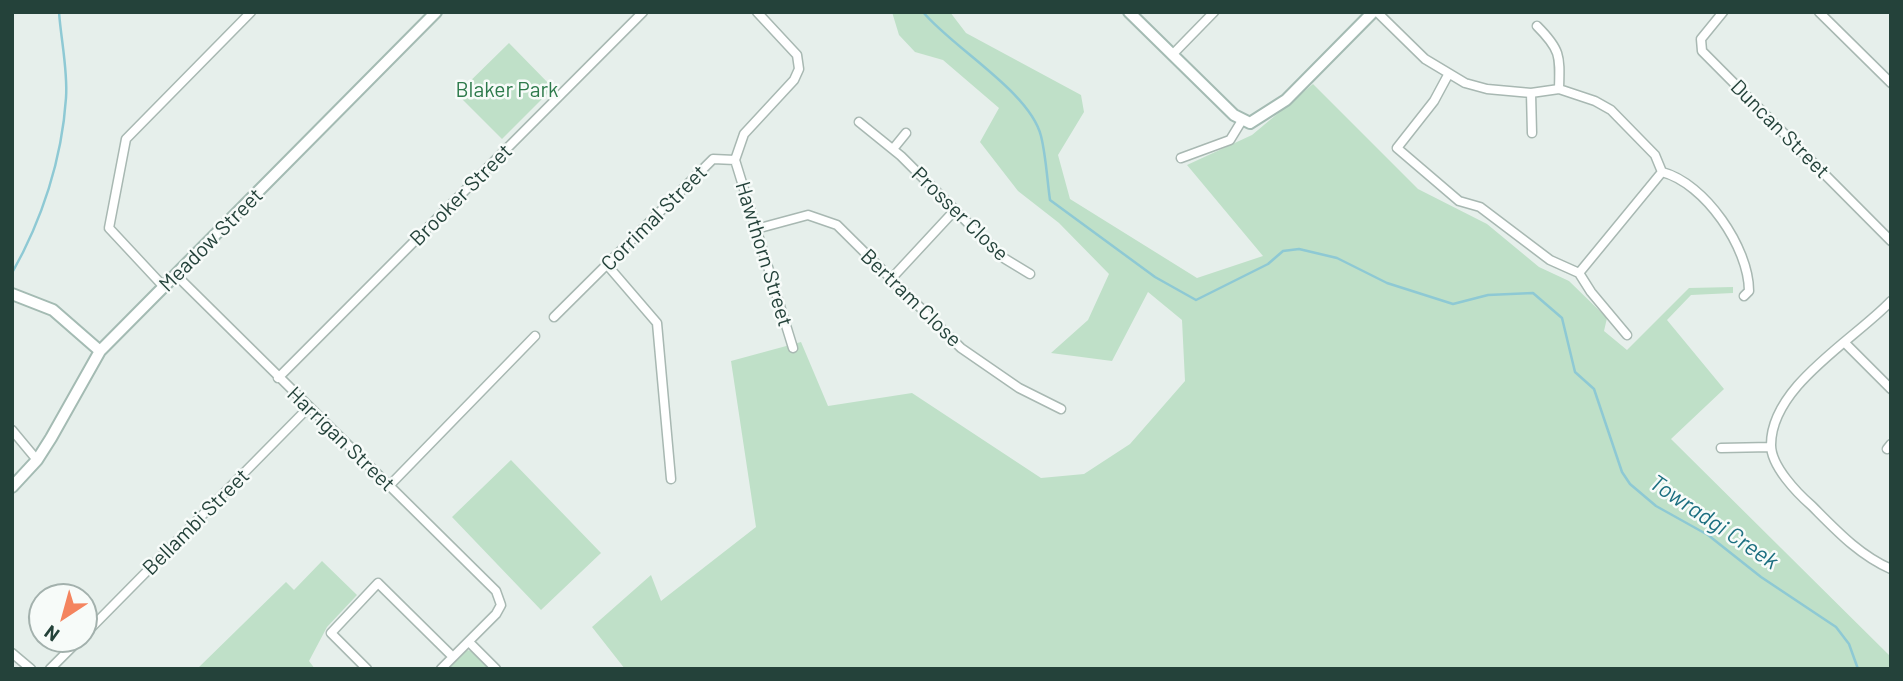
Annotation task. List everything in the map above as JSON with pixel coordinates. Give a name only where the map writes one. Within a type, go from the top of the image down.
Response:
[{"type":"main road","name":"Meadow Street","points":[[12,487],[37,460],[100,351],[436,12]]},
{"type":"main road","points":[[1129,12],[1241,122],[1255,122],[1286,100],[1375,12]]},
{"type":"main road","points":[[12,294],[52,310],[100,351]]},
{"type":"street","points":[[164,288],[109,228],[126,139],[251,12]]},
{"type":"street","name":"Brooker Street","points":[[278,378],[643,12]]},
{"type":"street","name":"Corrimal Street","points":[[554,317],[713,159],[735,160],[744,134],[794,80],[800,63],[789,46],[757,12]]},
{"type":"street","points":[[1172,55],[1214,12]]},
{"type":"street","points":[[1375,12],[1409,45],[1448,75],[1487,89],[1531,93],[1559,89],[1595,101],[1611,110],[1655,155],[1662,173]]},
{"type":"street","name":"Duncan Street","points":[[1723,12],[1701,38],[1702,51],[1891,241]]},
{"type":"street","points":[[1819,12],[1891,83]]},
{"type":"street","points":[[1537,26],[1556,45],[1560,58],[1559,89]]},
{"type":"street","points":[[1448,75],[1434,101],[1397,148],[1459,201],[1480,207],[1550,260],[1579,273],[1591,292],[1627,334]]},
{"type":"street","points":[[1531,93],[1532,132]]},
{"type":"street","name":"Prosser Close","points":[[859,122],[893,149],[1003,257],[1030,274]]},
{"type":"street","points":[[1181,158],[1230,140],[1241,122]]},
{"type":"street","name":"Prosser Close","points":[[893,149],[906,132]]},
{"type":"street","name":"Hawthorn Street","points":[[735,160],[793,348]]},
{"type":"street","points":[[1579,273],[1662,173]]},
{"type":"street","points":[[1662,173],[1676,176],[1726,225],[1742,250],[1749,276],[1749,291],[1744,296]]},
{"type":"street","points":[[891,279],[956,210]]},
{"type":"street","name":"Bertram Close","points":[[756,229],[808,215],[837,225],[961,348],[1019,388],[1061,410]]},
{"type":"street","points":[[608,266],[657,323],[671,479]]},
{"type":"street","name":"Harrigan Street","points":[[176,275],[496,591],[501,605],[496,614],[469,642]]},
{"type":"street","points":[[1891,301],[1791,395],[1779,411],[1771,447],[1780,468],[1800,495],[1854,547],[1891,569]]},
{"type":"street","points":[[389,486],[536,336]]},
{"type":"street","points":[[1845,343],[1891,389]]},
{"type":"street","name":"Bellambi Street","points":[[98,621],[308,408]]},
{"type":"street","points":[[12,430],[37,460]]},
{"type":"street","points":[[1721,448],[1771,447]]},
{"type":"street","points":[[367,669],[331,633],[378,583],[453,657]]},
{"type":"street","points":[[442,669],[469,642],[496,669]]},
{"type":"street","points":[[12,653],[31,669]]},
{"type":"street","points":[[50,669],[66,653]]},
{"type":"green space","points":[[892,12],[950,12],[966,33],[1081,95],[1084,112],[1058,155],[1070,199],[1197,278],[1263,256],[1187,165],[1252,135],[1313,84],[1418,189],[1487,224],[1539,267],[1569,281],[1607,318],[1604,331],[1627,350],[1689,288],[1733,287],[1733,293],[1691,295],[1667,320],[1724,389],[1671,439],[1891,657],[1891,669],[625,669],[592,627],[651,575],[661,601],[756,527],[731,361],[801,342],[828,406],[912,393],[1041,478],[1084,474],[1130,444],[1185,381],[1182,320],[1148,292],[1112,361],[1051,353],[1088,320],[1109,274],[1059,223],[1018,191],[980,142],[999,108],[943,60],[915,52],[899,35]]},
{"type":"green space","name":"Blaker Park","points":[[509,43],[553,88],[502,139],[457,94]]},
{"type":"green space","points":[[511,460],[601,553],[541,610],[452,517]]},
{"type":"green space","points":[[322,561],[357,595],[327,627],[309,661],[315,669],[197,669],[286,582],[294,590]]},
{"type":"green space","points":[[466,650],[473,651],[491,669],[446,669]]},
{"type":"waterway","points":[[12,273],[33,232],[49,188],[60,144],[66,88],[59,12]]},
{"type":"waterway","name":"Towradgi Creek","points":[[923,12],[1007,87],[1034,120],[1043,144],[1050,200],[1155,277],[1196,300],[1268,264],[1283,251],[1299,249],[1337,258],[1387,283],[1453,304],[1488,295],[1533,293],[1562,318],[1575,372],[1594,389],[1622,472],[1630,484],[1656,506],[1708,535],[1761,577],[1836,627],[1849,644],[1858,669]]}]
